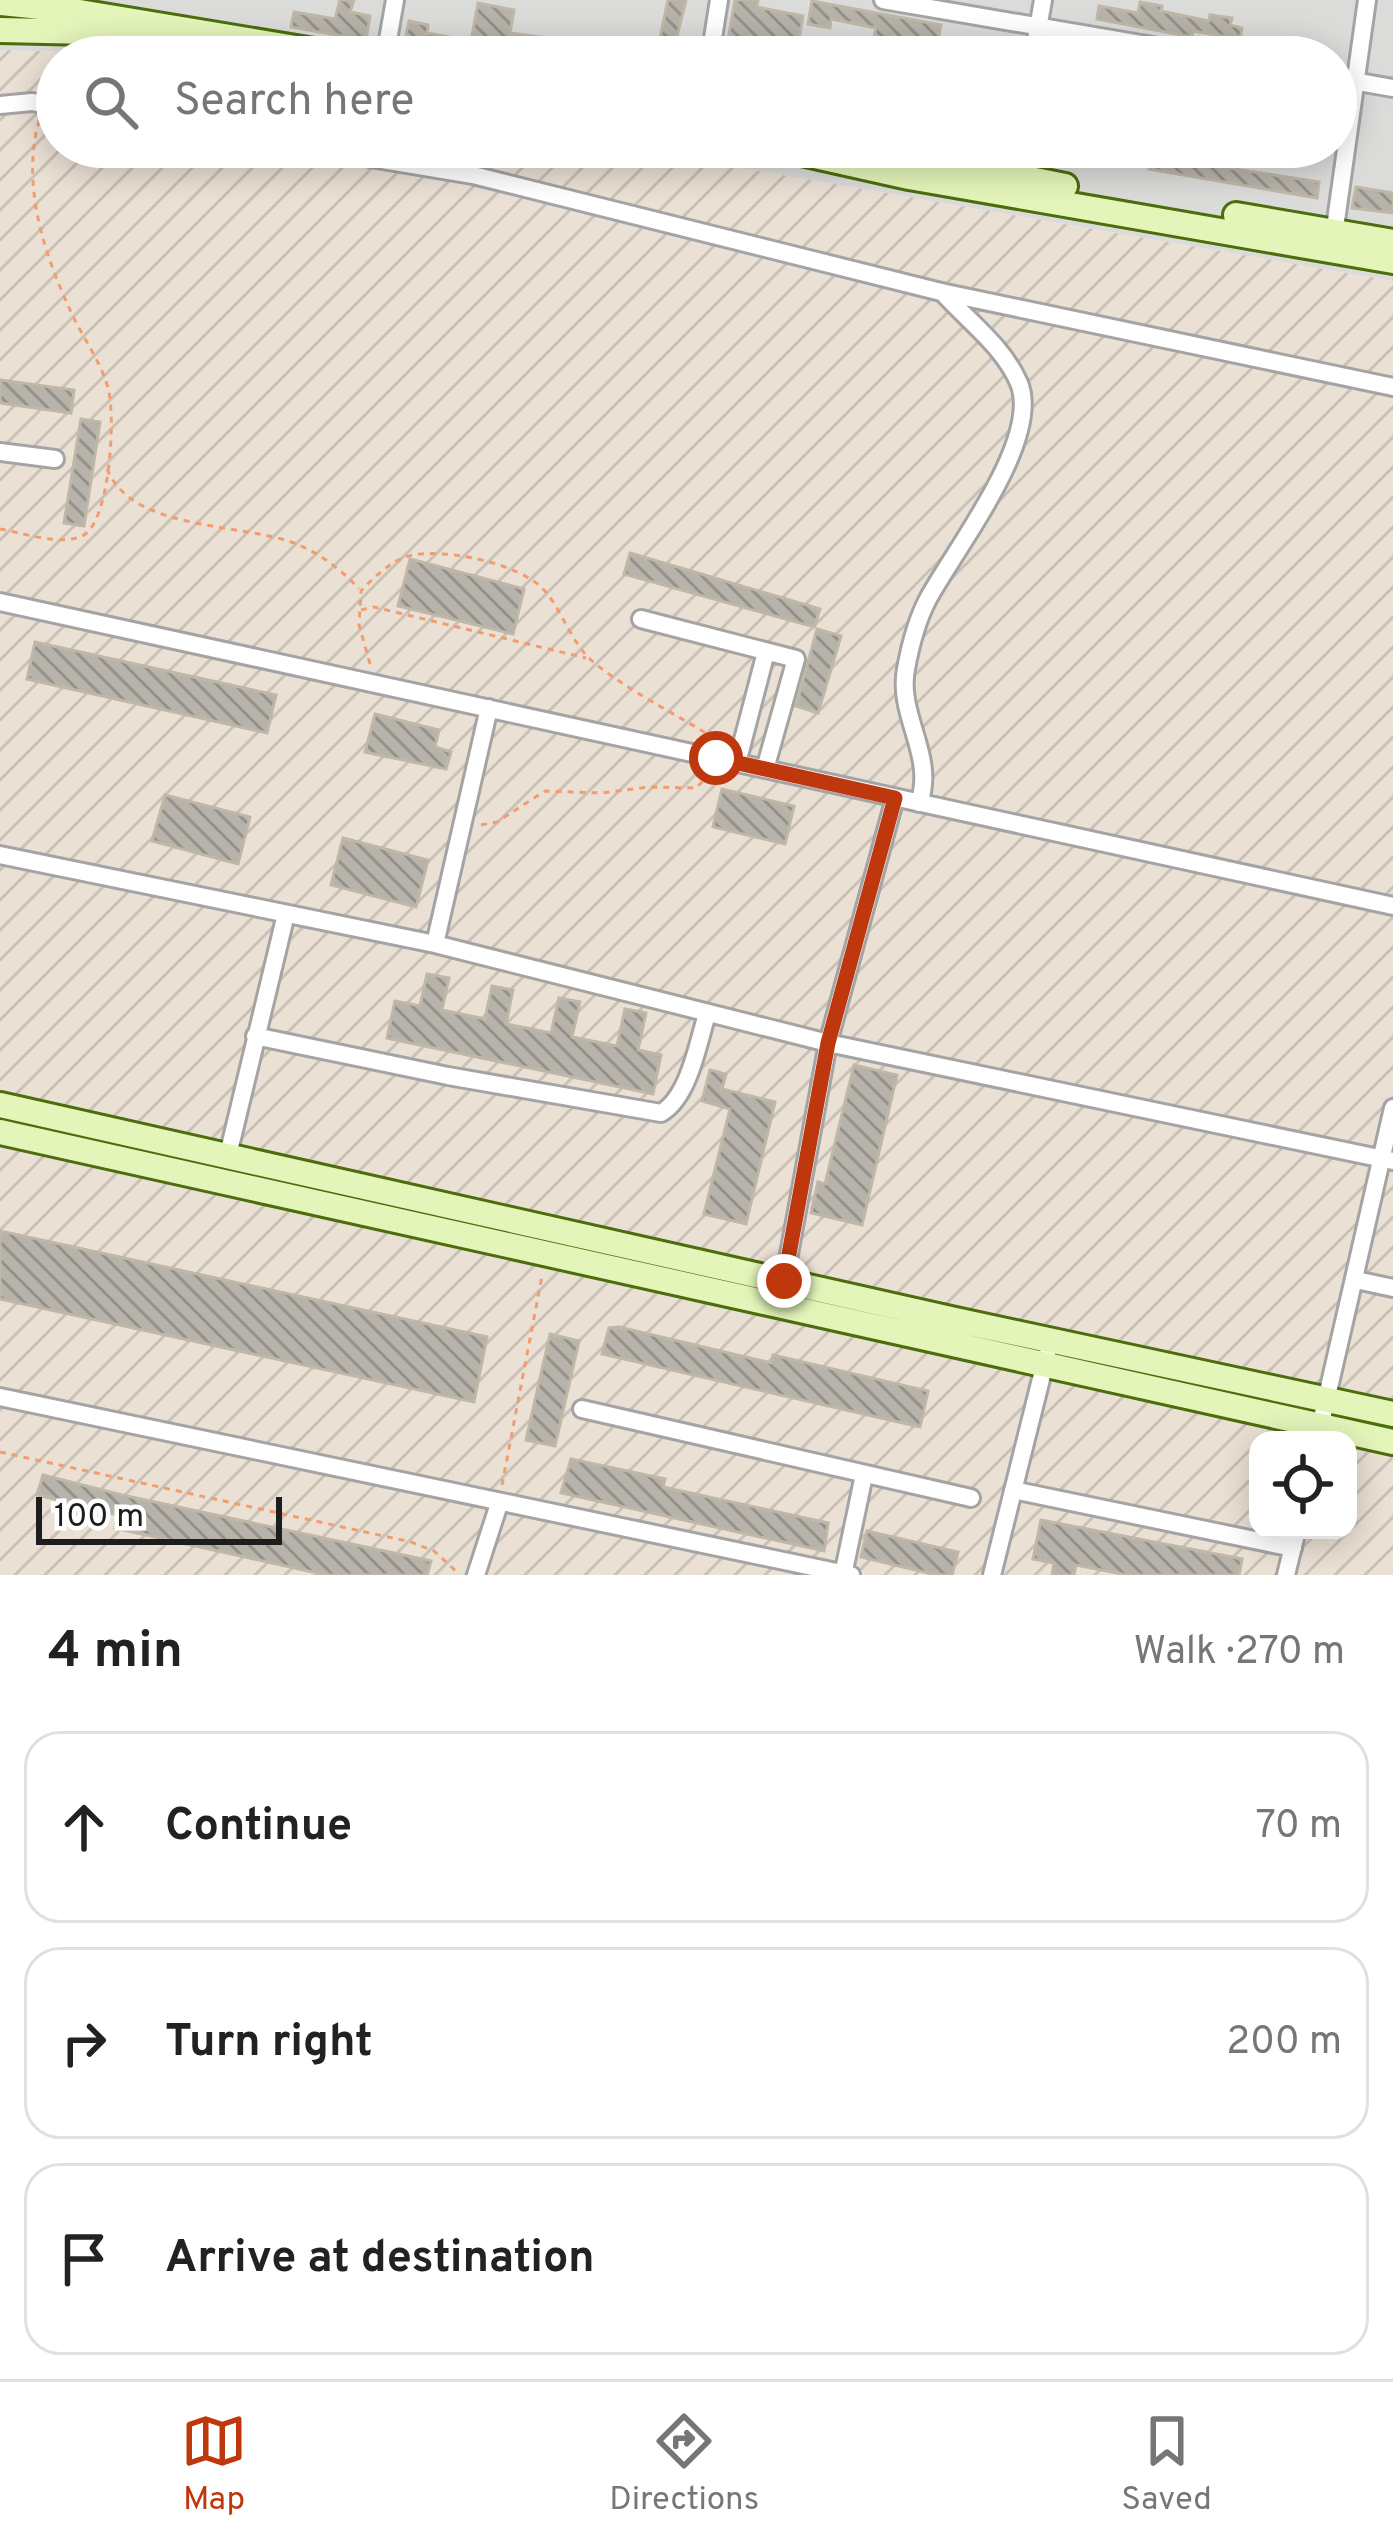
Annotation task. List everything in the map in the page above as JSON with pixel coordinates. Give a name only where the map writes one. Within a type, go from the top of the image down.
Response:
[{"type":"street","points":[[389,36],[394,0]]},
{"type":"street","points":[[713,36],[719,0]]},
{"type":"street","points":[[883,0],[1100,36]]},
{"type":"street","points":[[1037,36],[1043,0]]},
{"type":"street","points":[[1356,36],[1366,0]]},
{"type":"street","points":[[0,3],[62,4],[236,36]]},
{"type":"street","points":[[0,30],[112,36]]},
{"type":"street","points":[[1357,82],[1393,88]]},
{"type":"street","points":[[0,106],[36,105]]},
{"type":"street","points":[[431,168],[941,292],[1393,387]]},
{"type":"street","points":[[869,168],[909,177],[1012,185]]},
{"type":"street","points":[[949,168],[1012,185],[1332,241],[1393,261]]},
{"type":"street","points":[[1012,185],[1015,168]]},
{"type":"street","points":[[1332,241],[1337,168]]},
{"type":"street","points":[[1332,241],[1393,242]]},
{"type":"street","points":[[920,803],[926,784],[920,747],[904,701],[905,671],[925,604],[1005,467],[1018,434],[1023,399],[1018,380],[998,351],[941,292]]},
{"type":"street","points":[[0,452],[55,460]]},
{"type":"street","points":[[0,602],[738,759],[765,769],[1393,906]]},
{"type":"street","points":[[641,620],[796,659],[765,769]]},
{"type":"street","points":[[738,759],[766,652]]},
{"type":"street","points":[[435,944],[488,708]]},
{"type":"street","points":[[784,1281],[828,1043],[895,798]]},
{"type":"street","points":[[0,855],[435,944],[828,1043],[1388,1161]]},
{"type":"street","points":[[228,1155],[286,914]]},
{"type":"street","points":[[255,1036],[661,1113],[669,1109],[694,1059],[706,1014]]},
{"type":"street","points":[[0,1105],[784,1281],[1312,1431]]},
{"type":"street","points":[[1319,1431],[1388,1161],[1393,1108]]},
{"type":"street","points":[[0,1132],[546,1254],[1393,1414]]},
{"type":"street","points":[[1356,1280],[1393,1288]]},
{"type":"street","points":[[992,1575],[1047,1352]]},
{"type":"street","points":[[0,1397],[846,1574],[864,1475]]},
{"type":"street","points":[[582,1408],[971,1498]]},
{"type":"street","points":[[1357,1438],[1393,1442]]},
{"type":"street","points":[[1013,1490],[1249,1531]]},
{"type":"street","points":[[476,1575],[499,1504]]},
{"type":"street","points":[[1286,1575],[1295,1539]]},
{"type":"path","points":[[0,529],[68,540],[81,537],[100,516],[113,417],[109,391],[69,309],[42,233],[30,161],[36,145]]},
{"type":"path","points":[[107,467],[114,484],[130,498],[200,527],[275,537],[335,566],[361,591],[360,635],[376,683]]},
{"type":"path","points":[[361,591],[405,557],[482,559],[511,566],[543,588],[589,658]]},
{"type":"path","points":[[360,610],[374,608],[589,658],[738,759]]},
{"type":"path","points":[[462,825],[497,822],[545,791],[696,788],[707,780],[716,758]]},
{"type":"path","points":[[499,1504],[546,1254]]},
{"type":"path","points":[[0,1452],[411,1542],[434,1552],[459,1575]]},
{"type":"shaded area","points":[[0,0],[1393,0],[1393,281],[741,168],[1357,168],[1357,36],[36,36],[36,51],[0,50]]},
{"type":"shaded area","points":[[0,50],[36,51],[36,168],[741,168],[1393,281],[1393,1575],[0,1575]]},
{"type":"building","points":[[340,0],[354,0],[350,12],[370,16],[367,36],[291,27],[294,12],[335,19]]},
{"type":"building","points":[[668,0],[686,0],[677,36],[660,36]]},
{"type":"building","points":[[735,0],[758,0],[757,7],[803,16],[799,36],[729,36]]},
{"type":"building","points":[[812,1],[941,25],[939,36],[874,36],[876,28],[831,19],[830,28],[808,24]]},
{"type":"building","points":[[1140,2],[1209,21],[1210,15],[1232,18],[1230,25],[1242,28],[1241,36],[1193,31],[1187,36],[1097,19],[1099,6],[1138,13]]},
{"type":"building","points":[[478,3],[514,10],[510,33],[533,36],[472,36]]},
{"type":"building","points":[[409,21],[428,25],[427,33],[444,36],[406,36]]},
{"type":"building","points":[[1229,168],[1319,182],[1317,198],[1149,169]]},
{"type":"building","points":[[1356,187],[1393,193],[1393,213],[1352,208]]},
{"type":"building","points":[[0,380],[74,390],[71,413],[0,403]]},
{"type":"building","points":[[81,419],[100,422],[84,526],[64,523]]},
{"type":"building","points":[[630,553],[820,609],[814,627],[624,574]]},
{"type":"building","points":[[410,559],[524,589],[513,634],[398,606]]},
{"type":"building","points":[[817,629],[841,636],[818,713],[796,706]]},
{"type":"building","points":[[35,642],[276,695],[267,733],[27,679]]},
{"type":"building","points":[[375,714],[439,730],[435,747],[451,752],[446,769],[365,752]]},
{"type":"building","points":[[722,789],[794,806],[785,844],[713,827]]},
{"type":"building","points":[[165,795],[250,817],[238,864],[152,841]]},
{"type":"building","points":[[343,838],[428,860],[416,907],[331,885]]},
{"type":"building","points":[[427,974],[449,978],[442,1010],[485,1019],[492,986],[513,990],[506,1024],[551,1033],[559,998],[580,1002],[572,1037],[617,1046],[625,1009],[646,1013],[638,1050],[661,1055],[653,1094],[387,1038],[395,1001],[420,1006]]},
{"type":"building","points":[[854,1065],[897,1075],[862,1225],[811,1213],[818,1182],[825,1184]]},
{"type":"building","points":[[710,1070],[726,1074],[722,1089],[775,1102],[746,1224],[704,1214],[730,1109],[702,1101]]},
{"type":"building","points":[[0,1231],[487,1337],[474,1402],[0,1299]]},
{"type":"building","points":[[609,1328],[771,1363],[773,1355],[928,1391],[920,1427],[602,1354]]},
{"type":"building","points":[[550,1334],[579,1341],[555,1446],[526,1440]]},
{"type":"building","points":[[571,1459],[665,1479],[663,1487],[828,1523],[824,1551],[561,1493]]},
{"type":"building","points":[[43,1475],[431,1561],[427,1575],[326,1575],[115,1528],[118,1515],[37,1495]]},
{"type":"building","points":[[1041,1520],[1242,1559],[1239,1575],[1127,1575],[1076,1565],[1074,1575],[1052,1575],[1054,1563],[1033,1559]]},
{"type":"building","points":[[867,1531],[958,1552],[952,1575],[861,1557]]},
{"type":"route","points":[[716,758],[895,798],[828,1043],[784,1281]]}]
